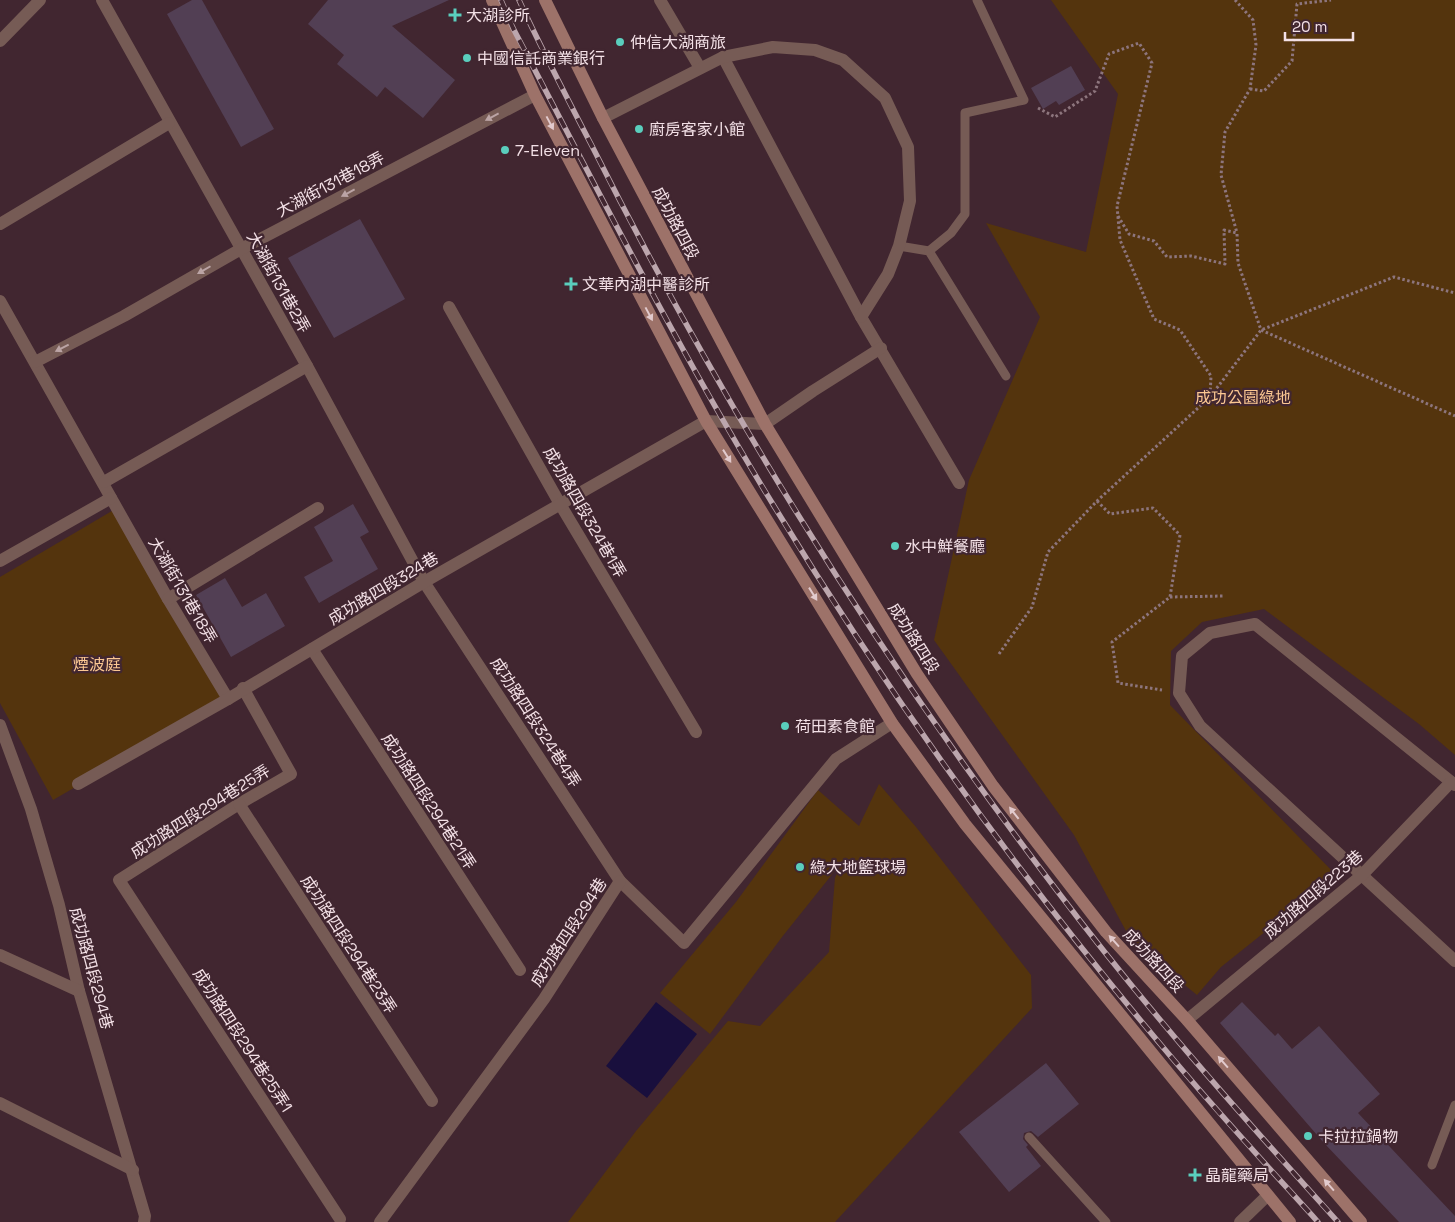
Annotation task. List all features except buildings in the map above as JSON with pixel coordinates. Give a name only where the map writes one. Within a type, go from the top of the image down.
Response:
[{"type":"main road","points":[[492,0],[535,95],[706,421],[892,723],[965,824],[1290,1222]]},
{"type":"main road","name":"成功路四段","points":[[545,0],[603,118],[765,424],[917,674],[993,786],[1106,932],[1187,1020],[1361,1222]]},
{"type":"street","points":[[0,41],[40,0]]},
{"type":"street","name":"大湖街131巷2弄","points":[[102,0],[169,123],[307,366],[424,582]]},
{"type":"street","points":[[660,0],[700,68]]},
{"type":"street","points":[[603,118],[723,58],[773,47],[815,50],[843,60],[885,98],[908,147],[910,201],[899,246],[888,274],[861,317]]},
{"type":"street","points":[[723,58],[861,317],[959,483]]},
{"type":"street","name":"大湖街131巷18弄","points":[[35,362],[124,316],[241,249],[535,95]]},
{"type":"street","points":[[0,224],[169,123]]},
{"type":"street","name":"大湖街131巷18弄","points":[[0,301],[104,482],[168,599],[228,699]]},
{"type":"street","name":"成功路四段324巷1弄","points":[[449,307],[560,504],[696,732]]},
{"type":"street","points":[[706,421],[765,424],[881,348]]},
{"type":"street","points":[[104,482],[307,366]]},
{"type":"street","name":"成功路四段324巷","points":[[78,784],[228,699],[243,688],[424,582],[706,421]]},
{"type":"street","points":[[0,561],[112,498]]},
{"type":"street","points":[[168,599],[318,508]]},
{"type":"street","name":"成功路四段324巷4弄","points":[[424,582],[620,881]]},
{"type":"street","points":[[1453,783],[1255,624],[1210,633],[1182,656],[1178,693],[1200,726],[1455,962]]},
{"type":"street","name":"成功路四段294巷21弄","points":[[312,649],[520,970]]},
{"type":"street","name":"成功路四段294巷25弄","points":[[119,880],[290,774],[243,688]]},
{"type":"street","name":"成功路四段294巷","points":[[380,1222],[544,999],[620,881],[684,943],[836,759],[892,723]]},
{"type":"street","name":"成功路四段294巷","points":[[0,725],[34,819],[59,904],[79,991],[133,1170],[145,1216],[144,1222]]},
{"type":"street","name":"成功路四段223巷","points":[[1187,1020],[1362,875],[1453,783]]},
{"type":"street","name":"成功路四段294巷23弄","points":[[239,804],[432,1101]]},
{"type":"street","name":"成功路四段294巷25弄1","points":[[119,880],[340,1219]]},
{"type":"street","points":[[0,955],[79,991]]},
{"type":"street","points":[[0,1103],[133,1170]]},
{"type":"street","points":[[1240,1222],[1267,1196]]},
{"type":"lane","points":[[930,251],[951,233],[965,214],[965,113],[1024,100],[977,0]]},
{"type":"lane","points":[[899,246],[930,251],[1006,376]]},
{"type":"lane","points":[[1432,1165],[1455,1105]]},
{"type":"lane","points":[[1029,1137],[1106,1222]]},
{"type":"path","points":[[1235,0],[1253,20],[1256,45],[1250,89],[1225,132],[1222,175],[1237,233],[1238,263],[1261,330],[1455,416]]},
{"type":"path","points":[[1250,89],[1264,91],[1292,61],[1297,4],[1331,0]]},
{"type":"path","points":[[1024,100],[1055,117],[1095,91],[1109,54],[1139,44],[1152,63],[1117,206],[1120,240],[1154,319],[1180,330],[1211,376],[1210,397]]},
{"type":"path","points":[[1118,216],[1129,234],[1154,241],[1167,257],[1191,256],[1225,264],[1224,230],[1237,233]]},
{"type":"path","points":[[999,654],[1032,607],[1048,552],[1097,501],[1210,397],[1261,330],[1394,277],[1455,293]]},
{"type":"path","points":[[1097,501],[1110,514],[1153,508],[1180,535],[1170,597]]},
{"type":"path","points":[[1170,691],[1118,683],[1112,642],[1170,597],[1224,596]]},
{"type":"green space","name":"成功公園綠地","points":[[1051,0],[1455,0],[1455,755],[1419,724],[1264,609],[1202,622],[1171,651],[1170,705],[1336,875],[1221,967],[1197,995],[1132,942],[1074,835],[934,640],[969,480],[1040,317],[986,223],[1086,252],[1118,94]]},
{"type":"green space","name":"煙波庭","points":[[117,508],[228,699],[53,800],[0,703],[0,577]]},
{"type":"green space","points":[[879,784],[916,827],[1031,975],[1032,1008],[835,1222],[568,1222],[636,1131],[728,1021],[760,1026],[829,952],[835,878],[842,862],[782,937],[710,1034],[660,993],[736,902],[818,790],[859,826]]},
{"type":"shaded area","points":[[656,1002],[697,1034],[647,1098],[606,1066]]},
{"type":"railway","points":[[501,0],[513,28],[607,209],[705,389],[774,506],[866,651],[965,793],[1069,931],[1195,1085],[1318,1222]]},
{"type":"railway","points":[[519,0],[642,243],[695,339],[749,434],[865,620],[926,711],[1088,932],[1157,1017],[1338,1222]]},
{"type":"place","name":"大湖診所","points":[[455,15]]},
{"type":"place","name":"仲信大湖商旅","points":[[620,42]]},
{"type":"place","name":"中國信託商業銀行","points":[[467,58]]},
{"type":"place","name":"廚房客家小館","points":[[639,129]]},
{"type":"place","name":"7-Eleven","points":[[505,150]]},
{"type":"place","name":"文華內湖中醫診所","points":[[571,284]]},
{"type":"place","name":"水中鮮餐廳","points":[[895,546]]},
{"type":"place","name":"荷田素食館","points":[[785,726]]},
{"type":"place","name":"綠大地籃球場","points":[[800,867]]},
{"type":"place","name":"卡拉拉鍋物","points":[[1308,1136]]},
{"type":"place","name":"晶龍藥局","points":[[1195,1175]]}]
